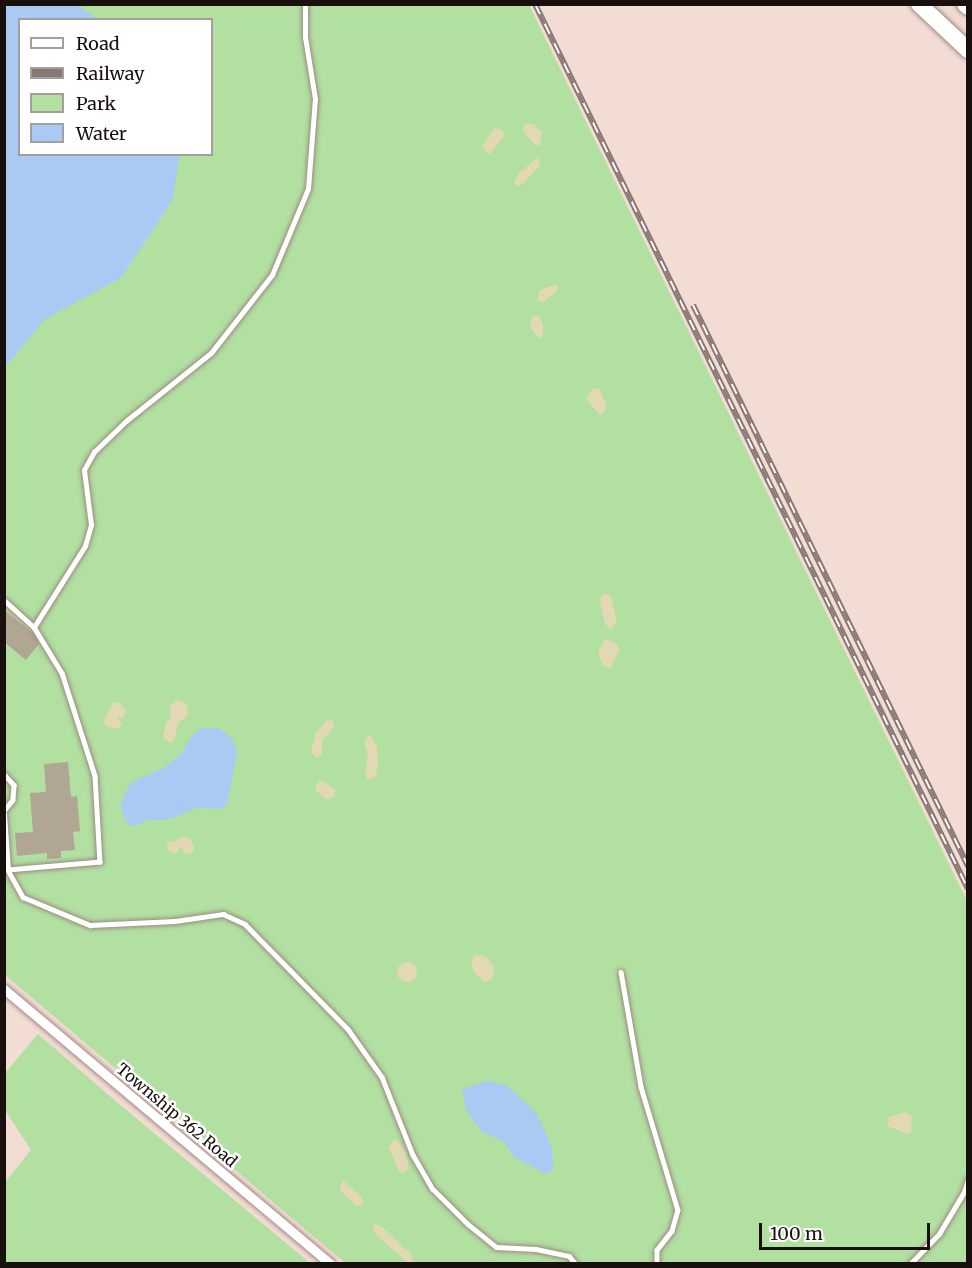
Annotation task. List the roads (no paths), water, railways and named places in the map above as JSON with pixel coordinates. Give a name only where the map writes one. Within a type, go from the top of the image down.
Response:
[{"type":"highway","points":[[919,4],[968,50]]},
{"type":"highway","points":[[928,4],[968,39]]},
{"type":"street","name":"Township 362 Road","points":[[4,989],[330,1263]]},
{"type":"lane","points":[[34,627],[85,546],[91,525],[84,470],[94,452],[126,421],[212,353],[272,275],[308,189],[315,99],[305,37],[304,4]]},
{"type":"lane","points":[[4,600],[34,627],[62,673],[95,776],[100,862],[8,870]]},
{"type":"lane","points":[[4,774],[14,785],[13,800],[4,812],[8,870],[23,897],[90,925],[175,921],[223,915],[245,924],[348,1029],[382,1077],[413,1155],[434,1190],[468,1224],[496,1247],[536,1249],[569,1256],[576,1263]]},
{"type":"lane","points":[[621,972],[641,1087],[678,1210],[672,1231],[657,1250],[657,1263]]},
{"type":"lane","points":[[910,1263],[939,1234],[964,1192],[968,1180]]},
{"type":"water","points":[[5,4],[77,5],[96,18],[18,18],[18,156],[180,156],[172,201],[121,278],[45,319],[5,367]]},
{"type":"water","points":[[202,728],[218,728],[233,740],[237,753],[227,804],[223,809],[196,808],[167,820],[148,820],[132,827],[126,822],[120,805],[130,783],[165,767],[181,754],[191,737]]},
{"type":"water","points":[[487,1081],[507,1085],[537,1114],[552,1147],[553,1169],[546,1174],[514,1157],[503,1141],[482,1132],[466,1110],[462,1089]]},
{"type":"railway","points":[[535,4],[968,889]]},
{"type":"railway","points":[[693,305],[968,866]]}]
